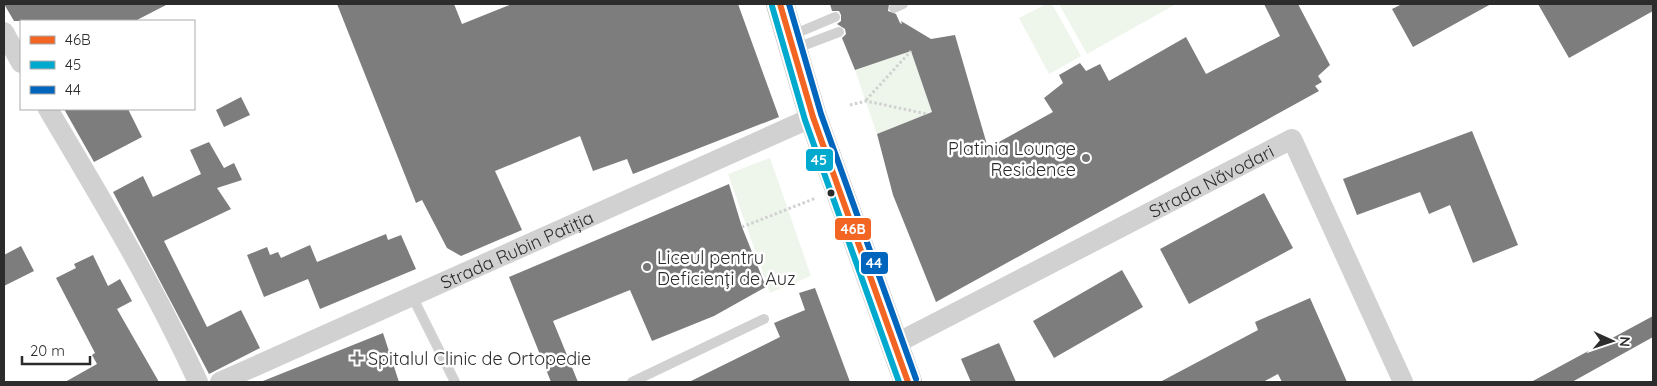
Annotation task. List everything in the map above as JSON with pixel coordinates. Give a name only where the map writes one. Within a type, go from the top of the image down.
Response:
[{"type":"main road","points":[[780,4],[813,116],[893,345],[908,382]]},
{"type":"street","points":[[4,32],[20,61]]},
{"type":"street","points":[[49,110],[110,213],[183,349],[198,382]]},
{"type":"street","name":"Strada Rubin Patiția","points":[[220,382],[813,116]]},
{"type":"street","name":"Strada Năvodari","points":[[893,345],[1292,139],[1403,382]]},
{"type":"lane","points":[[791,43],[834,17]]},
{"type":"lane","points":[[791,43],[839,32]]},
{"type":"lane","points":[[412,296],[455,382]]},
{"type":"lane","points":[[632,382],[764,319]]},
{"type":"path","points":[[866,101],[911,51]]},
{"type":"path","points":[[850,105],[866,101],[927,114]]},
{"type":"path","points":[[742,227],[821,196]]},
{"type":"shaded area","points":[[1046,4],[1052,4],[1081,56],[1049,74],[1019,18]]},
{"type":"shaded area","points":[[1059,4],[1176,4],[1087,54]]},
{"type":"shaded area","points":[[911,51],[932,112],[877,134],[855,70]]},
{"type":"shaded area","points":[[770,158],[811,276],[770,293],[728,174]]},
{"type":"building","points":[[4,4],[168,4],[137,20],[14,21]]},
{"type":"building","points":[[337,4],[454,4],[462,24],[512,4],[738,4],[779,117],[633,174],[627,159],[593,171],[580,136],[495,171],[522,230],[461,256],[447,248],[422,200],[416,203]]},
{"type":"building","name":"Platinia Lounge Residence","points":[[830,4],[889,4],[888,11],[896,14],[900,23],[902,24],[901,21],[931,39],[955,35],[988,148],[1053,112],[1044,98],[1063,83],[1059,75],[1080,63],[1086,71],[1100,64],[1109,81],[1186,37],[1206,74],[1280,36],[1264,4],[1298,4],[1330,65],[1318,76],[1322,82],[1315,86],[1319,91],[936,302],[893,195],[877,134],[932,112],[911,51],[855,70],[842,38],[846,34],[845,29],[837,24],[841,21],[841,15],[839,11],[832,11]]},
{"type":"building","points":[[1402,4],[1491,4],[1413,47],[1392,9]]},
{"type":"building","points":[[1538,4],[1653,4],[1653,11],[1569,58]]},
{"type":"building","points":[[241,97],[250,115],[224,127],[216,110]]},
{"type":"building","points":[[65,110],[128,110],[142,137],[94,162]]},
{"type":"building","points":[[1472,131],[1518,245],[1473,263],[1450,205],[1429,214],[1420,192],[1357,215],[1343,179]]},
{"type":"building","points":[[209,142],[224,168],[234,163],[242,180],[217,188],[231,209],[164,241],[207,327],[241,310],[260,348],[209,374],[113,192],[143,176],[153,197],[201,174],[190,150]]},
{"type":"building","points":[[729,184],[742,227],[766,287],[714,316],[652,341],[630,290],[553,321],[578,382],[551,382],[509,277]]},
{"type":"building","points":[[1264,193],[1293,248],[1189,304],[1160,249]]},
{"type":"building","points":[[386,234],[388,240],[401,235],[416,269],[320,309],[308,279],[264,297],[247,255],[267,247],[270,255],[278,252],[281,258],[310,245],[317,262]]},
{"type":"building","points":[[21,246],[34,271],[4,286],[4,255]]},
{"type":"building","points":[[93,255],[108,286],[120,279],[132,301],[117,309],[159,382],[65,382],[97,364],[92,355],[95,353],[56,278],[76,268],[74,264]]},
{"type":"building","points":[[1122,270],[1143,307],[1054,358],[1033,321]]},
{"type":"building","points":[[815,288],[850,382],[689,382],[780,337],[774,323],[805,310],[799,293]]},
{"type":"building","points":[[1310,298],[1347,382],[1282,382],[1278,374],[1263,382],[1160,382],[1258,330],[1255,322]]},
{"type":"building","points":[[1653,316],[1653,337],[1572,382],[1531,382]]},
{"type":"building","name":"Spitalul Clinic de Ortopedie","points":[[383,333],[399,382],[263,382],[263,381]]},
{"type":"building","points":[[999,343],[1016,382],[971,382],[961,359]]},
{"type":"transit line","name":"46B","points":[[780,4],[813,117],[908,382]]},
{"type":"transit line","name":"44","points":[[789,4],[821,114],[916,379]]},
{"type":"transit line","name":"45","points":[[772,6],[805,120],[899,382]]},
{"type":"place","name":"Platinia Lounge Residence","points":[[1086,158]]},
{"type":"place","name":"Liceul pentru Deficienți de Auz","points":[[647,267]]},
{"type":"place","name":"Spitalul Clinic de Ortopedie","points":[[357,358]]}]
